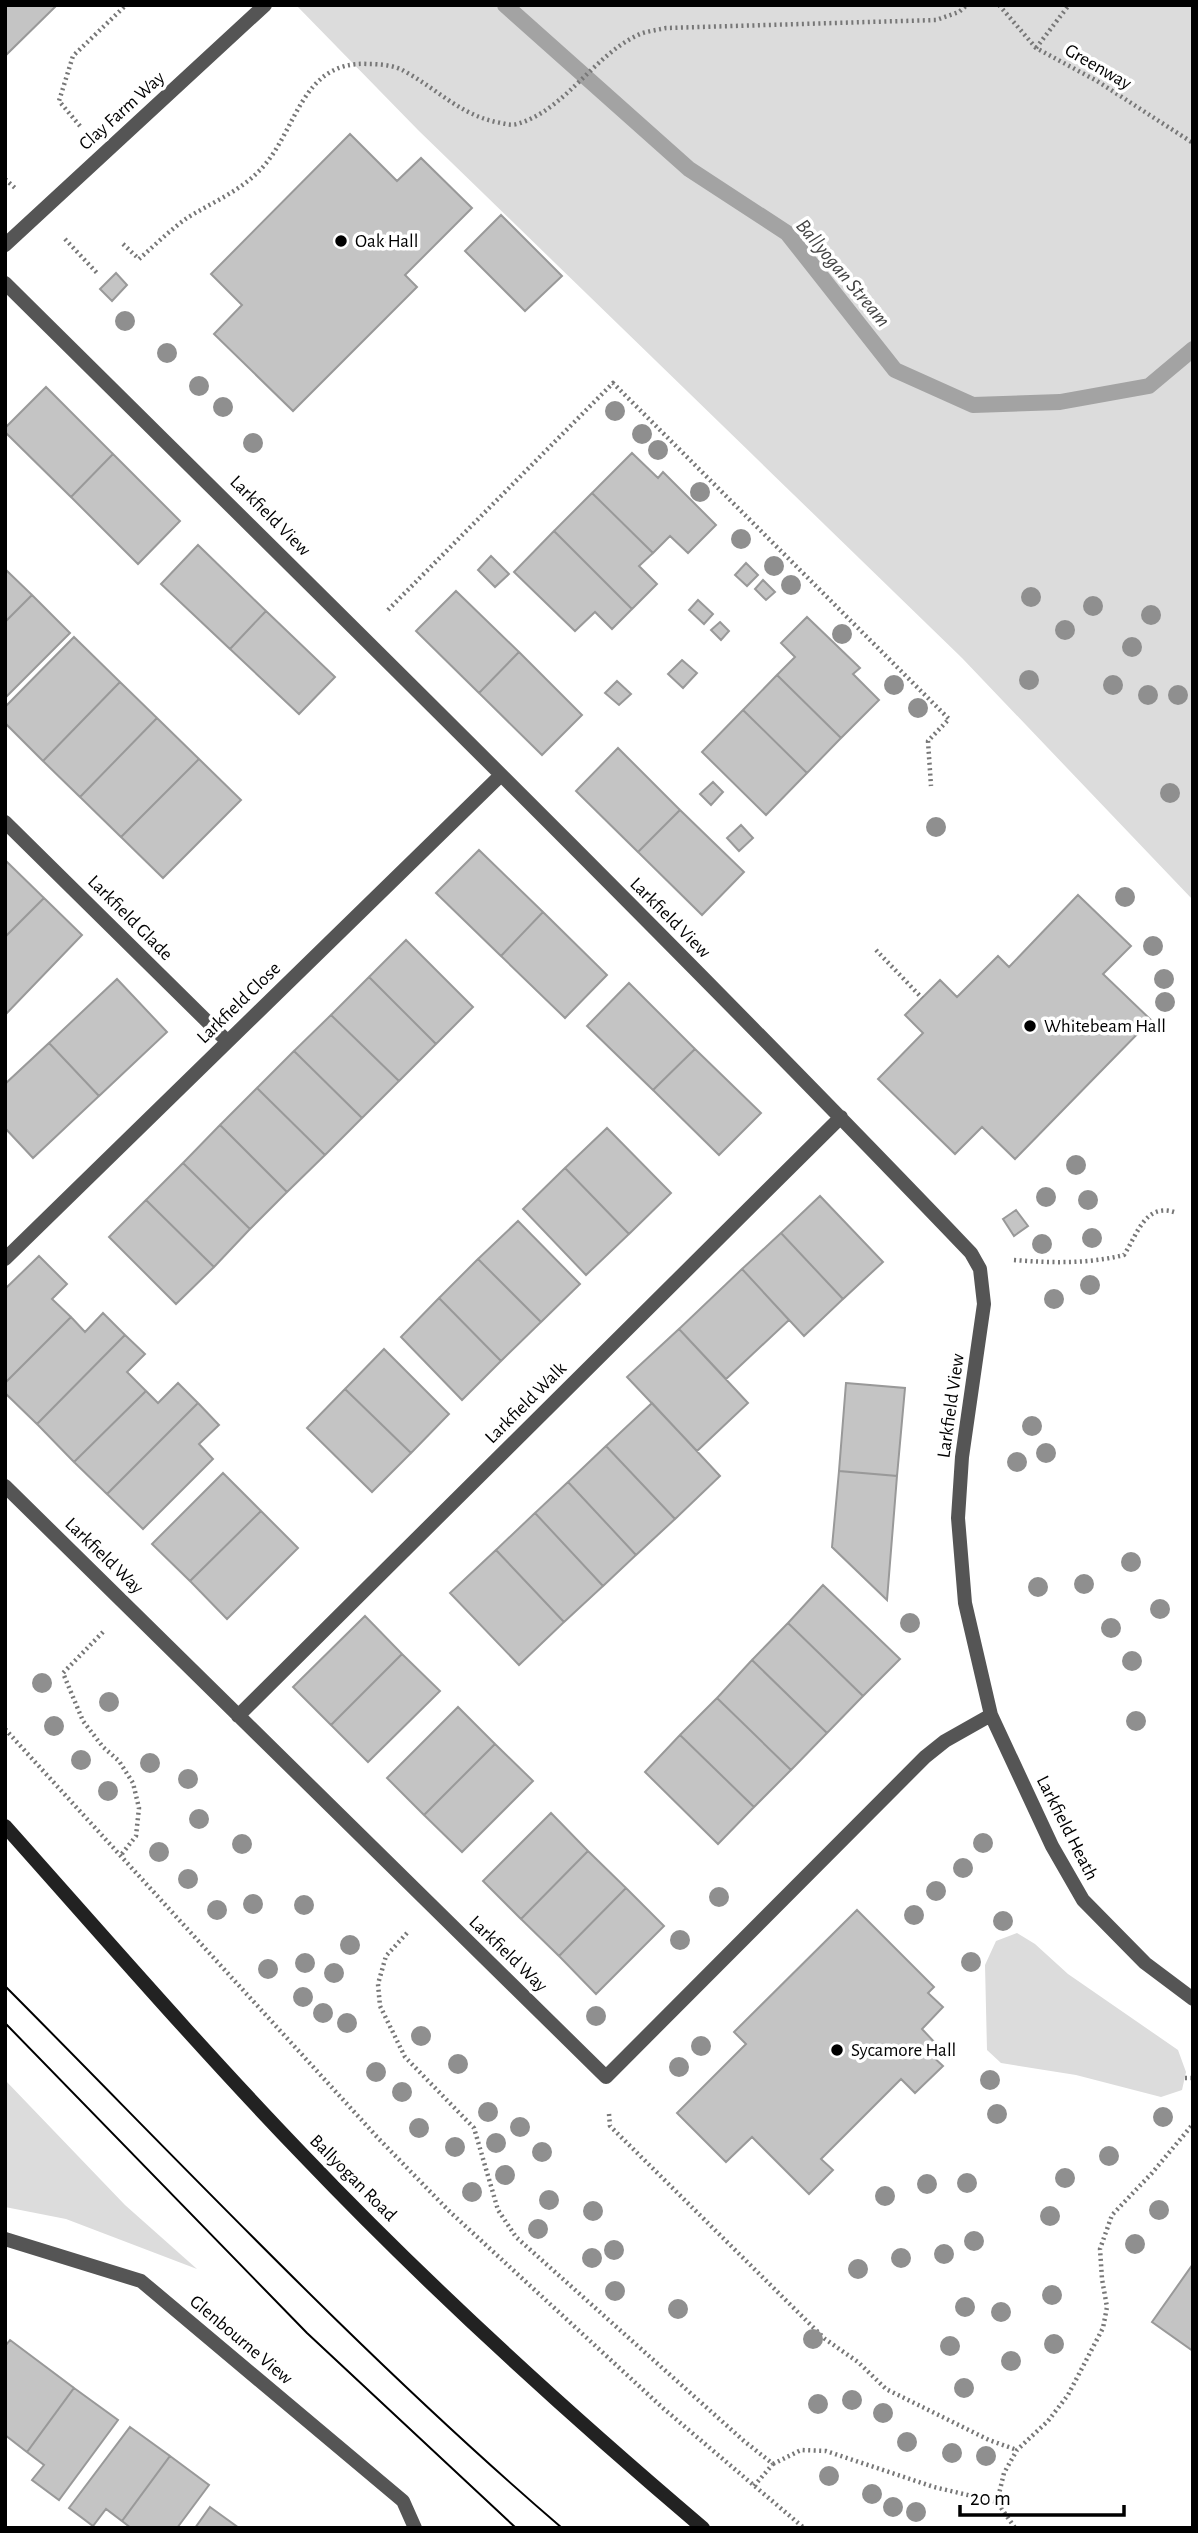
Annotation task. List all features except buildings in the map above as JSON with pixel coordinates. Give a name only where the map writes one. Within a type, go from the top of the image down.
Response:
[{"type":"street","name":"Clay Farm Way","points":[[5,246],[265,5]]},
{"type":"street","name":"Larkfield View","points":[[5,282],[345,617],[841,1117],[971,1253],[980,1269],[984,1304],[962,1457],[958,1518],[965,1603],[991,1715]]},
{"type":"street","name":"Larkfield Close","points":[[5,1259],[501,775]]},
{"type":"street","name":"Larkfield Glade","points":[[5,822],[227,1041]]},
{"type":"street","name":"Larkfield Walk","points":[[238,1716],[841,1117]]},
{"type":"street","name":"Larkfield Way","points":[[5,1486],[606,2077]]},
{"type":"street","name":"Larkfield Heath","points":[[991,1715],[1047,1836],[1083,1900],[1145,1963],[1193,1999]]},
{"type":"street","points":[[606,2077],[925,1757],[945,1741],[991,1715]]},
{"type":"street","name":"Ballyogan Road","points":[[5,1826],[304,2156],[450,2302],[703,2528]]},
{"type":"street","name":"Glenbourne View","points":[[5,2239],[141,2281],[403,2501],[415,2528]]},
{"type":"path","points":[[103,153],[59,101],[73,56],[126,5]]},
{"type":"path","points":[[123,244],[139,259],[186,219],[251,178],[269,161],[283,141],[296,108],[312,87],[335,69],[357,63],[402,69],[461,110],[481,119],[513,126],[541,115],[604,58],[641,33],[666,28],[936,20],[959,12],[967,5]]},
{"type":"path","name":"Greenway","points":[[999,5],[1036,48],[1097,80],[1193,143]]},
{"type":"path","points":[[1036,48],[1069,5]]},
{"type":"path","points":[[40,213],[97,273]]},
{"type":"path","points":[[385,613],[613,383],[949,719],[928,741],[931,786]]},
{"type":"path","points":[[876,950],[922,998]]},
{"type":"path","points":[[1009,1260],[1065,1264],[1096,1262],[1124,1255],[1140,1225],[1153,1212],[1174,1212]]},
{"type":"path","points":[[121,1855],[136,1836],[139,1808],[133,1783],[119,1761],[103,1747],[83,1721],[62,1673],[129,1607]]},
{"type":"path","points":[[5,1729],[378,2138],[449,2211],[654,2400],[804,2528]]},
{"type":"path","points":[[432,1906],[386,1956],[378,1984],[380,2006],[405,2057],[474,2127],[498,2210],[516,2237],[773,2464]]},
{"type":"path","points":[[606,2077],[610,2126],[825,2339],[858,2362],[886,2389],[989,2440],[1017,2450]]},
{"type":"path","points":[[1185,2078],[1193,2078]]},
{"type":"path","points":[[997,2502],[1004,2473],[1017,2450],[1048,2421],[1068,2395],[1103,2328],[1107,2307],[1100,2249],[1112,2215],[1193,2124]]},
{"type":"path","points":[[754,2486],[773,2464],[801,2450],[826,2451],[934,2487],[997,2502],[1015,2528]]},
{"type":"shaded area","points":[[296,5],[1193,5],[1193,900],[962,658],[418,130]]},
{"type":"shaded area","points":[[1017,1933],[1035,1944],[1068,1974],[1178,2050],[1186,2072],[1182,2090],[1161,2097],[1076,2075],[1001,2063],[987,2050],[985,1965],[996,1941]]},
{"type":"shaded area","points":[[5,2080],[125,2205],[197,2269],[66,2219],[5,2207]]},
{"type":"waterway","name":"Ballyogan Stream","points":[[505,5],[689,169],[787,233],[895,370],[973,405],[1060,402],[1149,386],[1193,349]]},
{"type":"tram line","points":[[5,1986],[347,2331],[489,2464],[562,2528]]},
{"type":"tram line","points":[[5,2023],[307,2333],[516,2528]]},
{"type":"place","name":"Oak Hall","points":[[341,241]]},
{"type":"place","name":"Whitebeam Hall","points":[[1030,1026]]},
{"type":"place","name":"Sycamore Hall","points":[[837,2050]]}]
